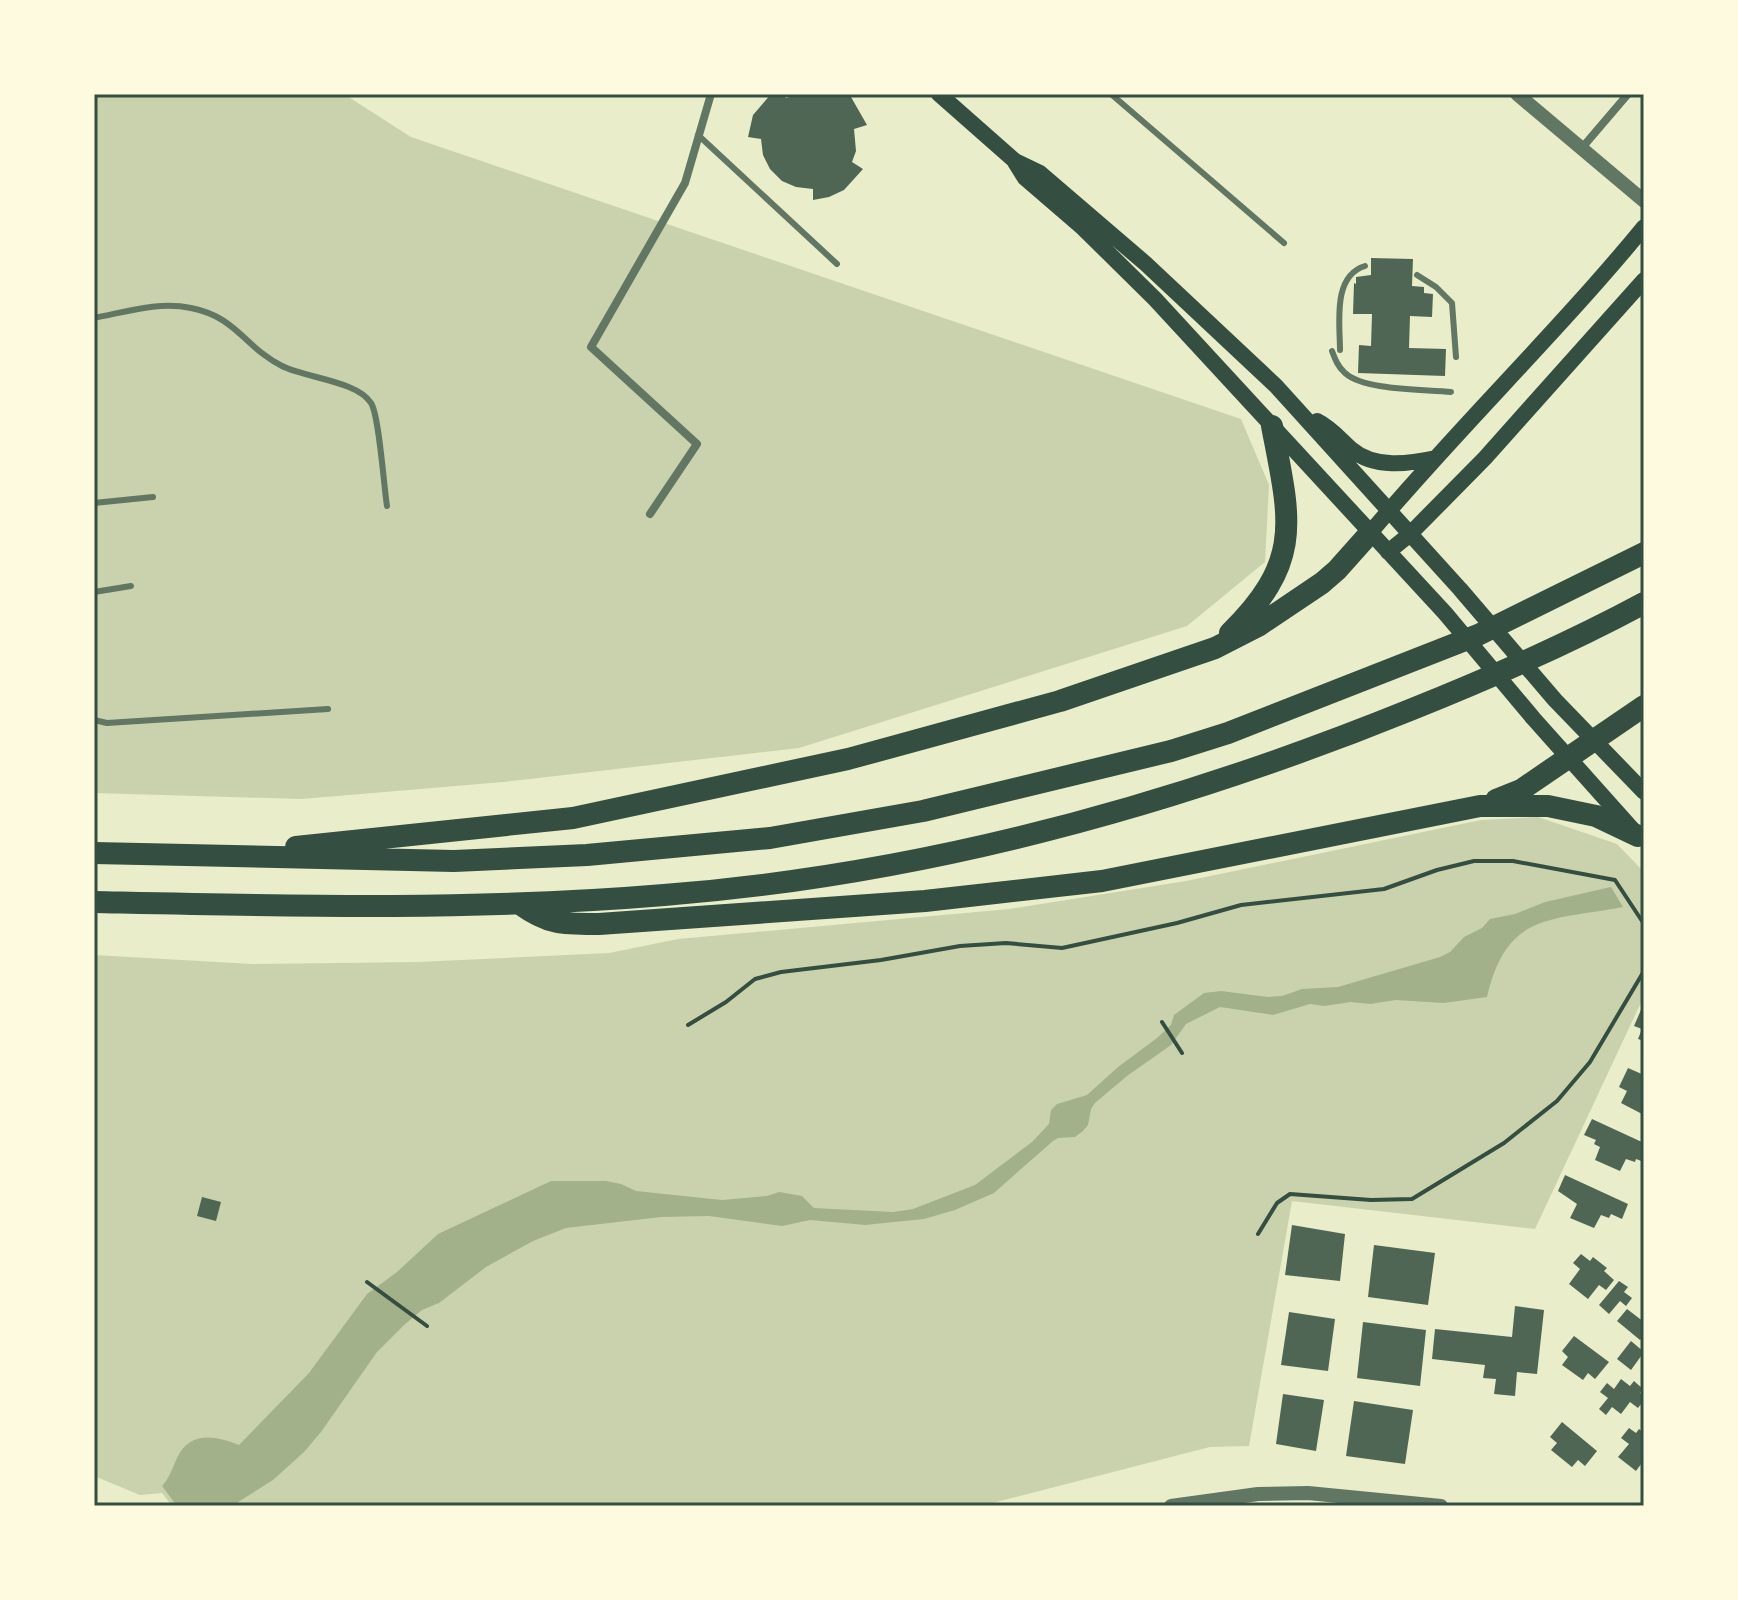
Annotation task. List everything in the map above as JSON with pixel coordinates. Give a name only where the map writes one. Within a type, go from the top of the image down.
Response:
[{"type":"highway","points":[[1215,648],[1244,620],[1269,586],[1287,539],[1288,514],[1272,426]]},
{"type":"highway","points":[[167,855],[276,849],[573,818],[755,780],[931,737],[1060,701],[1215,648],[1258,626],[1322,583],[1370,533]]},
{"type":"highway","points":[[94,853],[439,861],[587,855],[770,838],[923,811],[1112,767],[1228,733],[1478,635],[1644,553]]},
{"type":"highway","points":[[94,902],[342,908],[520,904],[667,895],[781,881],[940,854],[1060,827],[1243,774],[1305,752],[1496,675],[1644,603]]},
{"type":"highway","points":[[520,904],[554,923],[599,924],[925,901],[1102,881],[1480,806],[1521,790],[1644,706]]},
{"type":"highway","points":[[1480,806],[1548,806],[1596,816],[1641,839]]},
{"type":"main road","points":[[939,94],[1015,161],[1040,173],[1146,264],[1276,386],[1460,589],[1555,700],[1644,792]]},
{"type":"main road","points":[[1015,161],[1025,178],[1083,228],[1155,299],[1445,613],[1641,839]]},
{"type":"main road","points":[[1370,533],[1536,352],[1644,227]]},
{"type":"main road","points":[[1388,552],[1409,535],[1545,393],[1644,280]]},
{"type":"main road","points":[[1305,416],[1322,423],[1364,457],[1395,463],[1437,458]]},
{"type":"street","points":[[650,514],[697,444],[591,347],[685,183],[711,94]]},
{"type":"street","points":[[1517,94],[1644,201]]},
{"type":"street","points":[[1581,149],[1628,94]]},
{"type":"street","points":[[1171,1506],[1262,1500],[1308,1493],[1441,1506]]},
{"type":"lane","points":[[1111,94],[1284,243]]},
{"type":"lane","points":[[698,135],[837,264]]},
{"type":"lane","points":[[1365,266],[1355,270],[1344,285],[1339,308],[1337,365],[1345,374],[1364,383],[1451,392]]},
{"type":"lane","points":[[1417,275],[1436,287],[1452,303],[1456,357]]},
{"type":"lane","points":[[94,318],[158,305],[194,308],[230,323],[265,357],[362,394],[374,408],[387,506]]},
{"type":"lane","points":[[94,503],[153,497]]},
{"type":"lane","points":[[94,592],[131,586]]},
{"type":"lane","points":[[94,720],[107,723],[328,709]]},
{"type":"path","points":[[688,1025],[726,1002],[755,979],[781,972],[881,960],[960,946],[1006,943],[1062,948],[1137,933],[1241,905],[1384,889],[1474,861],[1513,861],[1615,880],[1644,924]]},
{"type":"path","points":[[1258,1234],[1277,1203],[1290,1194],[1371,1200],[1412,1199],[1504,1143],[1557,1101],[1590,1062],[1644,971]]},
{"type":"path","points":[[1162,1022],[1182,1053]]},
{"type":"path","points":[[367,1282],[427,1326]]},
{"type":"shaded area","points":[[94,94],[344,94],[411,137],[1241,419],[1269,485],[1265,562],[1187,626],[799,748],[503,782],[302,799],[94,793]]},
{"type":"shaded area","points":[[1538,817],[1617,844],[1644,872],[1644,996],[1535,1229],[1292,1201],[1249,1446],[1210,1447],[981,1506],[172,1506],[162,1493],[140,1495],[94,1476],[94,955],[252,964],[418,962],[609,953],[678,939],[1009,909],[1186,881],[1481,820]]},
{"type":"shaded area","points":[[1611,887],[1623,907],[1553,919],[1535,925],[1520,935],[1506,949],[1487,997],[1444,1003],[1396,1000],[1370,1004],[1310,1004],[1273,1015],[1220,1007],[1186,1024],[1171,1045],[1095,1103],[1083,1131],[1075,1137],[1053,1141],[994,1193],[955,1210],[924,1219],[865,1225],[810,1220],[782,1226],[709,1216],[661,1217],[566,1228],[533,1241],[486,1267],[404,1325],[377,1352],[321,1432],[273,1480],[232,1506],[177,1506],[162,1486],[182,1449],[196,1439],[221,1439],[239,1445],[309,1373],[367,1294],[397,1272],[438,1234],[551,1181],[606,1181],[636,1191],[722,1200],[779,1192],[802,1196],[814,1208],[893,1212],[913,1209],[975,1185],[1032,1142],[1049,1124],[1051,1110],[1057,1104],[1087,1095],[1157,1038],[1171,1025],[1174,1015],[1204,993],[1221,991],[1268,997],[1302,989],[1338,987],[1440,957],[1490,919]]},
{"type":"building","points":[[771,94],[781,94],[786,98],[802,94],[847,94],[851,97],[867,125],[854,129],[856,151],[852,162],[863,169],[844,190],[813,200],[813,189],[782,181],[770,169],[763,155],[761,139],[748,137],[753,115]]},
{"type":"building","points":[[1371,258],[1413,259],[1412,286],[1424,287],[1424,293],[1433,294],[1432,317],[1410,316],[1409,348],[1446,349],[1445,376],[1358,373],[1359,345],[1371,346],[1372,314],[1353,314],[1354,283],[1356,277],[1371,275]]},
{"type":"building","points":[[1644,1003],[1644,1041],[1638,1039],[1642,1029],[1634,1026]]},
{"type":"building","points":[[1628,1068],[1644,1075],[1644,1115],[1621,1103],[1627,1091],[1619,1087]]},
{"type":"building","points":[[1592,1119],[1644,1143],[1644,1162],[1626,1159],[1620,1171],[1595,1160],[1600,1147],[1594,1144],[1596,1140],[1584,1135]]},
{"type":"building","points":[[1565,1175],[1628,1204],[1622,1219],[1611,1214],[1609,1218],[1601,1215],[1594,1228],[1570,1218],[1577,1204],[1558,1191]]},
{"type":"building","points":[[202,1197],[221,1202],[216,1221],[197,1216]]},
{"type":"building","points":[[1292,1225],[1345,1234],[1340,1281],[1285,1275]]},
{"type":"building","points":[[1374,1245],[1435,1253],[1428,1305],[1368,1297]]},
{"type":"building","points":[[1581,1254],[1590,1261],[1593,1257],[1607,1268],[1604,1271],[1614,1280],[1606,1290],[1599,1285],[1588,1299],[1569,1284],[1580,1269],[1573,1263]]},
{"type":"building","points":[[1619,1281],[1628,1287],[1624,1292],[1632,1298],[1626,1306],[1620,1301],[1609,1314],[1599,1305]]},
{"type":"building","points":[[1515,1306],[1544,1310],[1537,1374],[1517,1372],[1515,1396],[1494,1394],[1496,1379],[1483,1378],[1485,1365],[1432,1359],[1435,1329],[1512,1337]]},
{"type":"building","points":[[1627,1309],[1644,1322],[1644,1336],[1640,1340],[1617,1321]]},
{"type":"building","points":[[1289,1312],[1335,1319],[1328,1371],[1281,1365]]},
{"type":"building","points":[[1363,1322],[1426,1330],[1420,1386],[1357,1378]]},
{"type":"building","points":[[1574,1336],[1609,1362],[1595,1379],[1588,1373],[1583,1380],[1562,1365],[1568,1357],[1562,1351]]},
{"type":"building","points":[[1631,1341],[1644,1352],[1631,1370],[1617,1359]]},
{"type":"building","points":[[1621,1379],[1630,1386],[1634,1381],[1643,1389],[1640,1393],[1644,1400],[1638,1408],[1630,1402],[1621,1414],[1612,1407],[1606,1415],[1599,1409],[1608,1398],[1600,1392],[1607,1383],[1614,1389]]},
{"type":"building","points":[[1283,1394],[1324,1400],[1316,1451],[1276,1444]]},
{"type":"building","points":[[1354,1401],[1413,1410],[1405,1464],[1346,1456]]},
{"type":"building","points":[[1562,1422],[1597,1451],[1585,1466],[1578,1460],[1572,1467],[1551,1450],[1557,1443],[1550,1437]]},
{"type":"building","points":[[1629,1428],[1636,1433],[1639,1429],[1644,1433],[1644,1460],[1636,1471],[1618,1457],[1629,1444],[1621,1438]]}]
